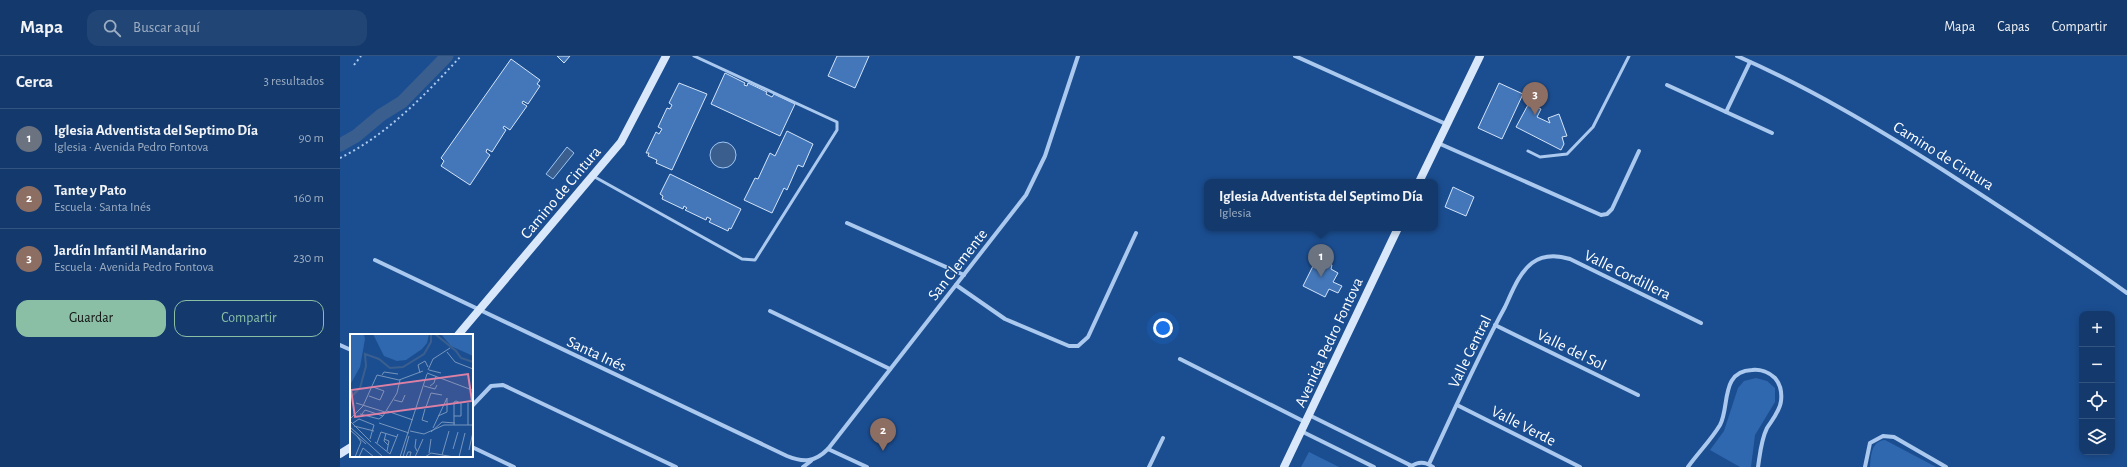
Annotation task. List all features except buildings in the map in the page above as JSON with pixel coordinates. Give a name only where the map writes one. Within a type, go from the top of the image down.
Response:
[{"type":"street","name":"Camino de Cintura","points":[[459,334],[591,175],[621,142],[666,56]]},
{"type":"street","name":"San Clemente","points":[[803,467],[811,460],[821,456],[828,448],[1019,205],[1032,185],[1045,156],[1078,56]]},
{"type":"street","points":[[1295,56],[1447,125]]},
{"type":"street","points":[[1421,179],[1480,56]]},
{"type":"street","name":"Camino de Cintura","points":[[1737,56],[1850,112],[1904,145],[2068,251],[2127,293]]},
{"type":"street","points":[[1726,112],[1750,62]]},
{"type":"street","points":[[1667,85],[1772,133]]},
{"type":"street","points":[[1438,143],[1600,215],[1607,214],[1612,209],[1639,151]]},
{"type":"street","points":[[847,223],[964,275]]},
{"type":"street","name":"Avenida Pedro Fontova","points":[[1284,467],[1397,231]]},
{"type":"street","points":[[956,285],[1005,319],[1069,346],[1078,346],[1088,337],[1136,233]]},
{"type":"street","name":"Valle Cordillera","points":[[1542,257],[1554,256],[1570,259],[1701,323]]},
{"type":"street","name":"Valle Central","points":[[1429,464],[1495,325],[1523,272],[1531,263],[1542,257]]},
{"type":"street","name":"Santa Inés","points":[[375,260],[479,311],[786,456],[801,461],[811,460]]},
{"type":"street","points":[[770,311],[890,369]]},
{"type":"street","name":"Valle del Sol","points":[[1495,325],[1638,395]]},
{"type":"street","points":[[340,345],[350,350]]},
{"type":"street","points":[[1180,359],[1411,466],[1420,463],[1429,464],[1433,467]]},
{"type":"street","points":[[1688,467],[1719,426],[1723,416],[1727,392],[1732,382],[1744,371],[1751,370],[1765,372],[1775,378],[1781,396],[1780,406],[1762,441],[1758,467]]},
{"type":"street","points":[[473,405],[490,386],[503,385],[676,467]]},
{"type":"street","name":"Valle Verde","points":[[1457,405],[1580,467]]},
{"type":"street","points":[[1301,431],[1374,467]]},
{"type":"street","points":[[1864,467],[1870,443],[1883,436],[1894,438],[1946,467]]},
{"type":"street","points":[[1149,467],[1163,438]]},
{"type":"street","points":[[473,447],[514,467]]},
{"type":"street","points":[[340,454],[350,448]]},
{"type":"street","points":[[828,448],[867,467]]},
{"type":"street","points":[[809,467],[811,460]]},
{"type":"lane","points":[[591,175],[742,259],[755,260],[837,130],[837,122],[694,56]]},
{"type":"lane","points":[[1528,152],[1540,157],[1567,154],[1593,127],[1629,56]]},
{"type":"path","points":[[354,64],[361,56]]},
{"type":"path","points":[[340,158],[401,116],[430,89],[461,56]]},
{"type":"shaded area","points":[[723,142],[732,146],[736,155],[732,164],[723,168],[714,164],[710,155],[714,146]]},
{"type":"shaded area","points":[[567,147],[574,153],[553,179],[546,174]]},
{"type":"shaded area","points":[[1756,378],[1767,381],[1775,388],[1775,402],[1755,435],[1751,467],[1740,467],[1710,450],[1724,431],[1738,388],[1744,381]]},
{"type":"shaded area","points":[[1885,440],[1936,467],[1870,467],[1871,454],[1874,446],[1880,441]]},
{"type":"shaded area","points":[[1309,452],[1339,467],[1301,467]]},
{"type":"waterway","points":[[340,145],[356,136],[381,115],[402,102],[447,56]]},
{"type":"place","name":"Jardín Infantil Mandarino","points":[[1535,115]]},
{"type":"place","name":"Iglesia Adventista del Septimo Día","points":[[1321,277]]},
{"type":"place","name":"Tante y Pato","points":[[883,451]]}]
